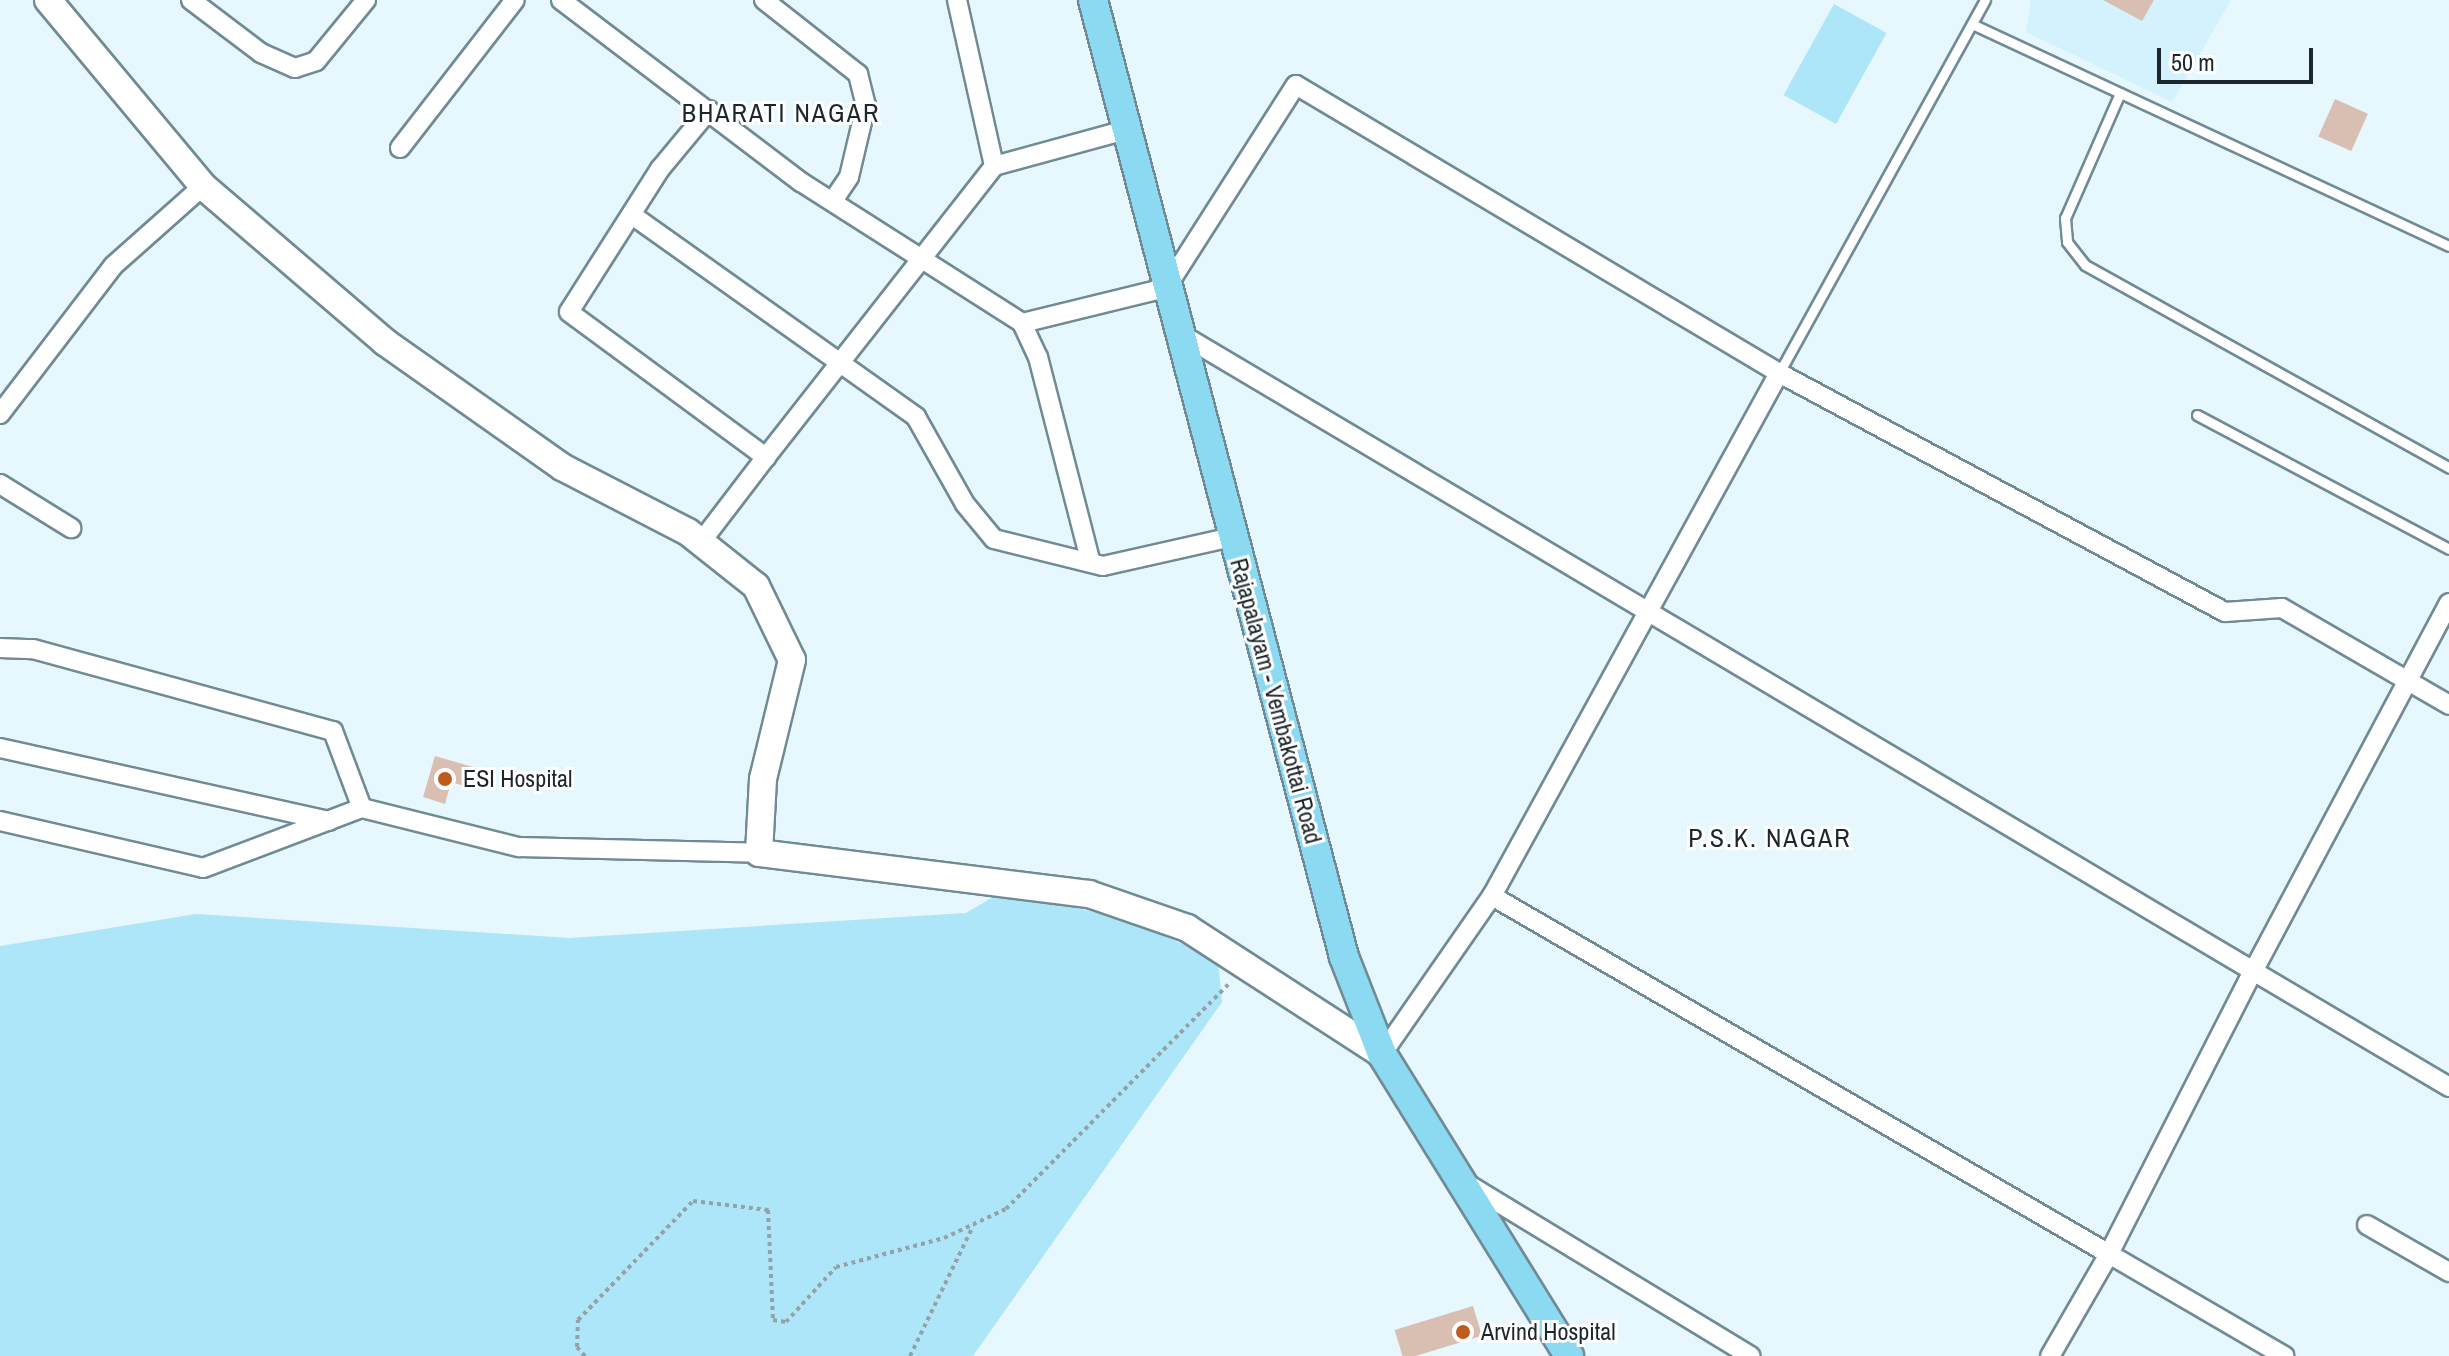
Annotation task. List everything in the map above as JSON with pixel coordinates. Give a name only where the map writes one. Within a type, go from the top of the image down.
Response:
[{"type":"main road","name":"Rajapalayam - Vembakottai Road","points":[[1093,0],[1177,331],[1344,957],[1382,1054],[1569,1356]]},
{"type":"street","points":[[48,0],[203,186],[385,342],[562,467],[701,542],[756,586],[792,660],[763,779],[759,853]]},
{"type":"street","points":[[191,0],[261,53],[295,68],[316,61],[366,0]]},
{"type":"street","points":[[400,148],[515,0]]},
{"type":"street","points":[[561,0],[801,182],[834,199],[920,263],[1022,323],[1038,357],[1090,559]]},
{"type":"street","points":[[764,0],[858,74],[866,105],[849,177],[834,199]]},
{"type":"street","points":[[957,0],[994,166]]},
{"type":"street","points":[[1022,323],[1166,288],[1296,85],[1779,373],[2225,612],[2282,608],[2449,705]]},
{"type":"street","points":[[709,110],[632,215],[569,312],[766,457]]},
{"type":"street","points":[[701,542],[994,166],[1126,130]]},
{"type":"street","points":[[0,414],[113,266],[203,186]]},
{"type":"street","points":[[632,215],[916,417],[965,504],[994,539],[1090,559],[1103,566],[1141,563],[1232,537]]},
{"type":"street","points":[[1177,331],[1645,614],[2449,1087]]},
{"type":"street","points":[[0,821],[203,868],[362,808],[519,847],[759,853],[1089,894],[1187,928],[1244,969],[1382,1054],[1492,896],[1779,373]]},
{"type":"street","points":[[0,484],[71,528]]},
{"type":"street","points":[[2050,1356],[2109,1254],[2253,971],[2449,603]]},
{"type":"street","points":[[0,648],[33,649],[333,731],[362,808]]},
{"type":"street","points":[[0,748],[330,821]]},
{"type":"street","points":[[1492,896],[2284,1356]]},
{"type":"street","points":[[1461,1180],[1751,1356]]},
{"type":"street","points":[[2367,1225],[2449,1272]]},
{"type":"lane","points":[[1779,373],[1985,0]]},
{"type":"lane","points":[[1972,24],[2449,246]]},
{"type":"lane","points":[[2120,93],[2065,218],[2067,242],[2085,265],[2449,468]]},
{"type":"lane","points":[[2197,415],[2449,549]]},
{"type":"path","points":[[585,1356],[577,1347],[578,1320],[693,1201],[768,1210],[773,1320],[786,1322],[836,1267],[974,1224],[1006,1209],[1244,969]]},
{"type":"path","points":[[910,1356],[974,1224]]},
{"type":"shaded area","points":[[2031,0],[2231,0],[2172,102],[2026,32]]},
{"type":"shaded area","points":[[1834,4],[1886,33],[1836,124],[1784,95]]},
{"type":"shaded area","points":[[1005,890],[1133,922],[1218,960],[1222,1002],[973,1356],[0,1356],[0,946],[196,914],[569,938],[966,913]]},
{"type":"building","points":[[2103,0],[2154,0],[2142,21]]},
{"type":"building","points":[[2335,99],[2368,114],[2351,151],[2318,136]]},
{"type":"building","points":[[435,756],[473,767],[468,787],[451,782],[445,804],[423,797]]},
{"type":"building","points":[[1473,1306],[1482,1336],[1415,1356],[1403,1356],[1395,1330]]},
{"type":"place","name":"ESI Hospital","points":[[445,779]]},
{"type":"place","name":"Arvind Hospital","points":[[1463,1332]]},
{"type":"district","name":"BHARATI NAGAR","points":[[781,113]]},
{"type":"district","name":"P.S.K. NAGAR","points":[[1770,838]]}]
